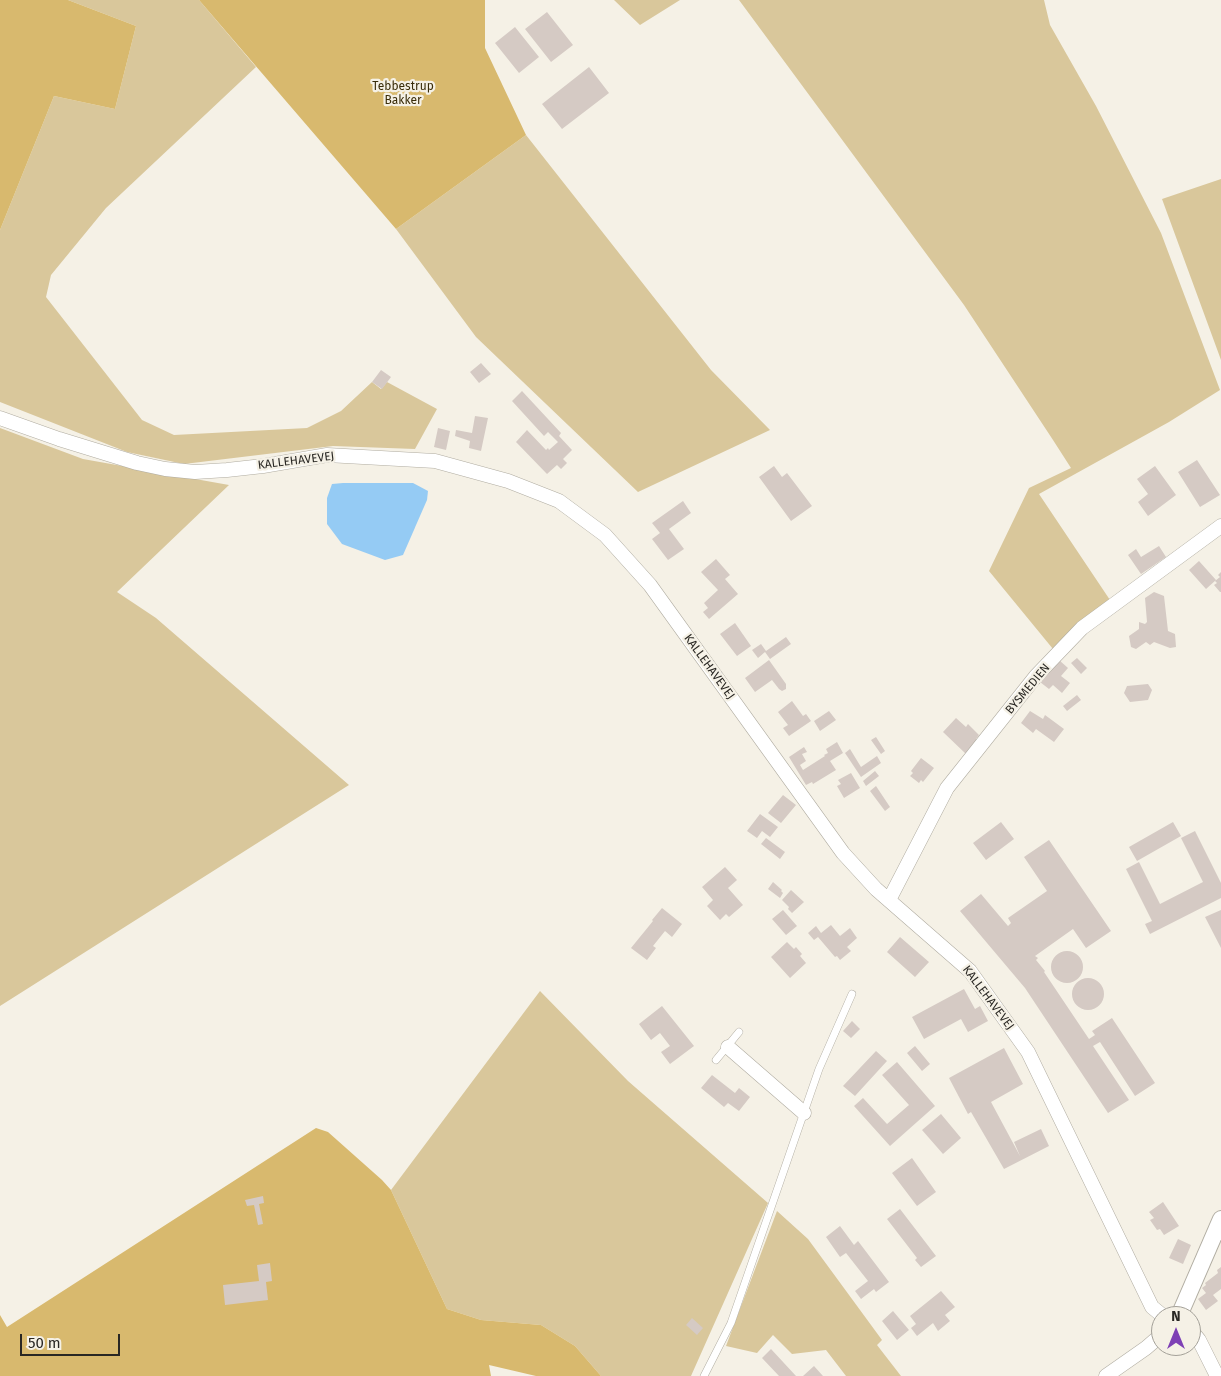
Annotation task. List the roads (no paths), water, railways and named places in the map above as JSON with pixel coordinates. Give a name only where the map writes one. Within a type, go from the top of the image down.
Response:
[{"type":"street","name":"KALLEHAVEVEJ","points":[[0,418],[137,464],[165,469],[195,472],[227,470],[327,456],[435,462],[508,480],[559,501],[605,535],[650,585],[843,853],[876,889],[970,971],[1028,1052],[1152,1306]]},
{"type":"street","name":"BYSMEDIEN","points":[[889,900],[947,788],[1036,676],[1082,628],[1221,526]]},
{"type":"street","points":[[728,1047],[804,1113]]},
{"type":"street","points":[[1183,1306],[1221,1218]]},
{"type":"street","points":[[1201,1342],[1217,1376]]},
{"type":"street","points":[[1106,1376],[1151,1344]]},
{"type":"lane","points":[[704,1376],[731,1323],[819,1069],[852,994]]},
{"type":"lane","points":[[716,1060],[740,1032]]},
{"type":"water","points":[[413,483],[428,491],[427,500],[403,555],[385,560],[342,544],[327,524],[327,498],[332,484]]},
{"type":"park label","name":"Tebbestrup Bakker","points":[[403,94]]}]
